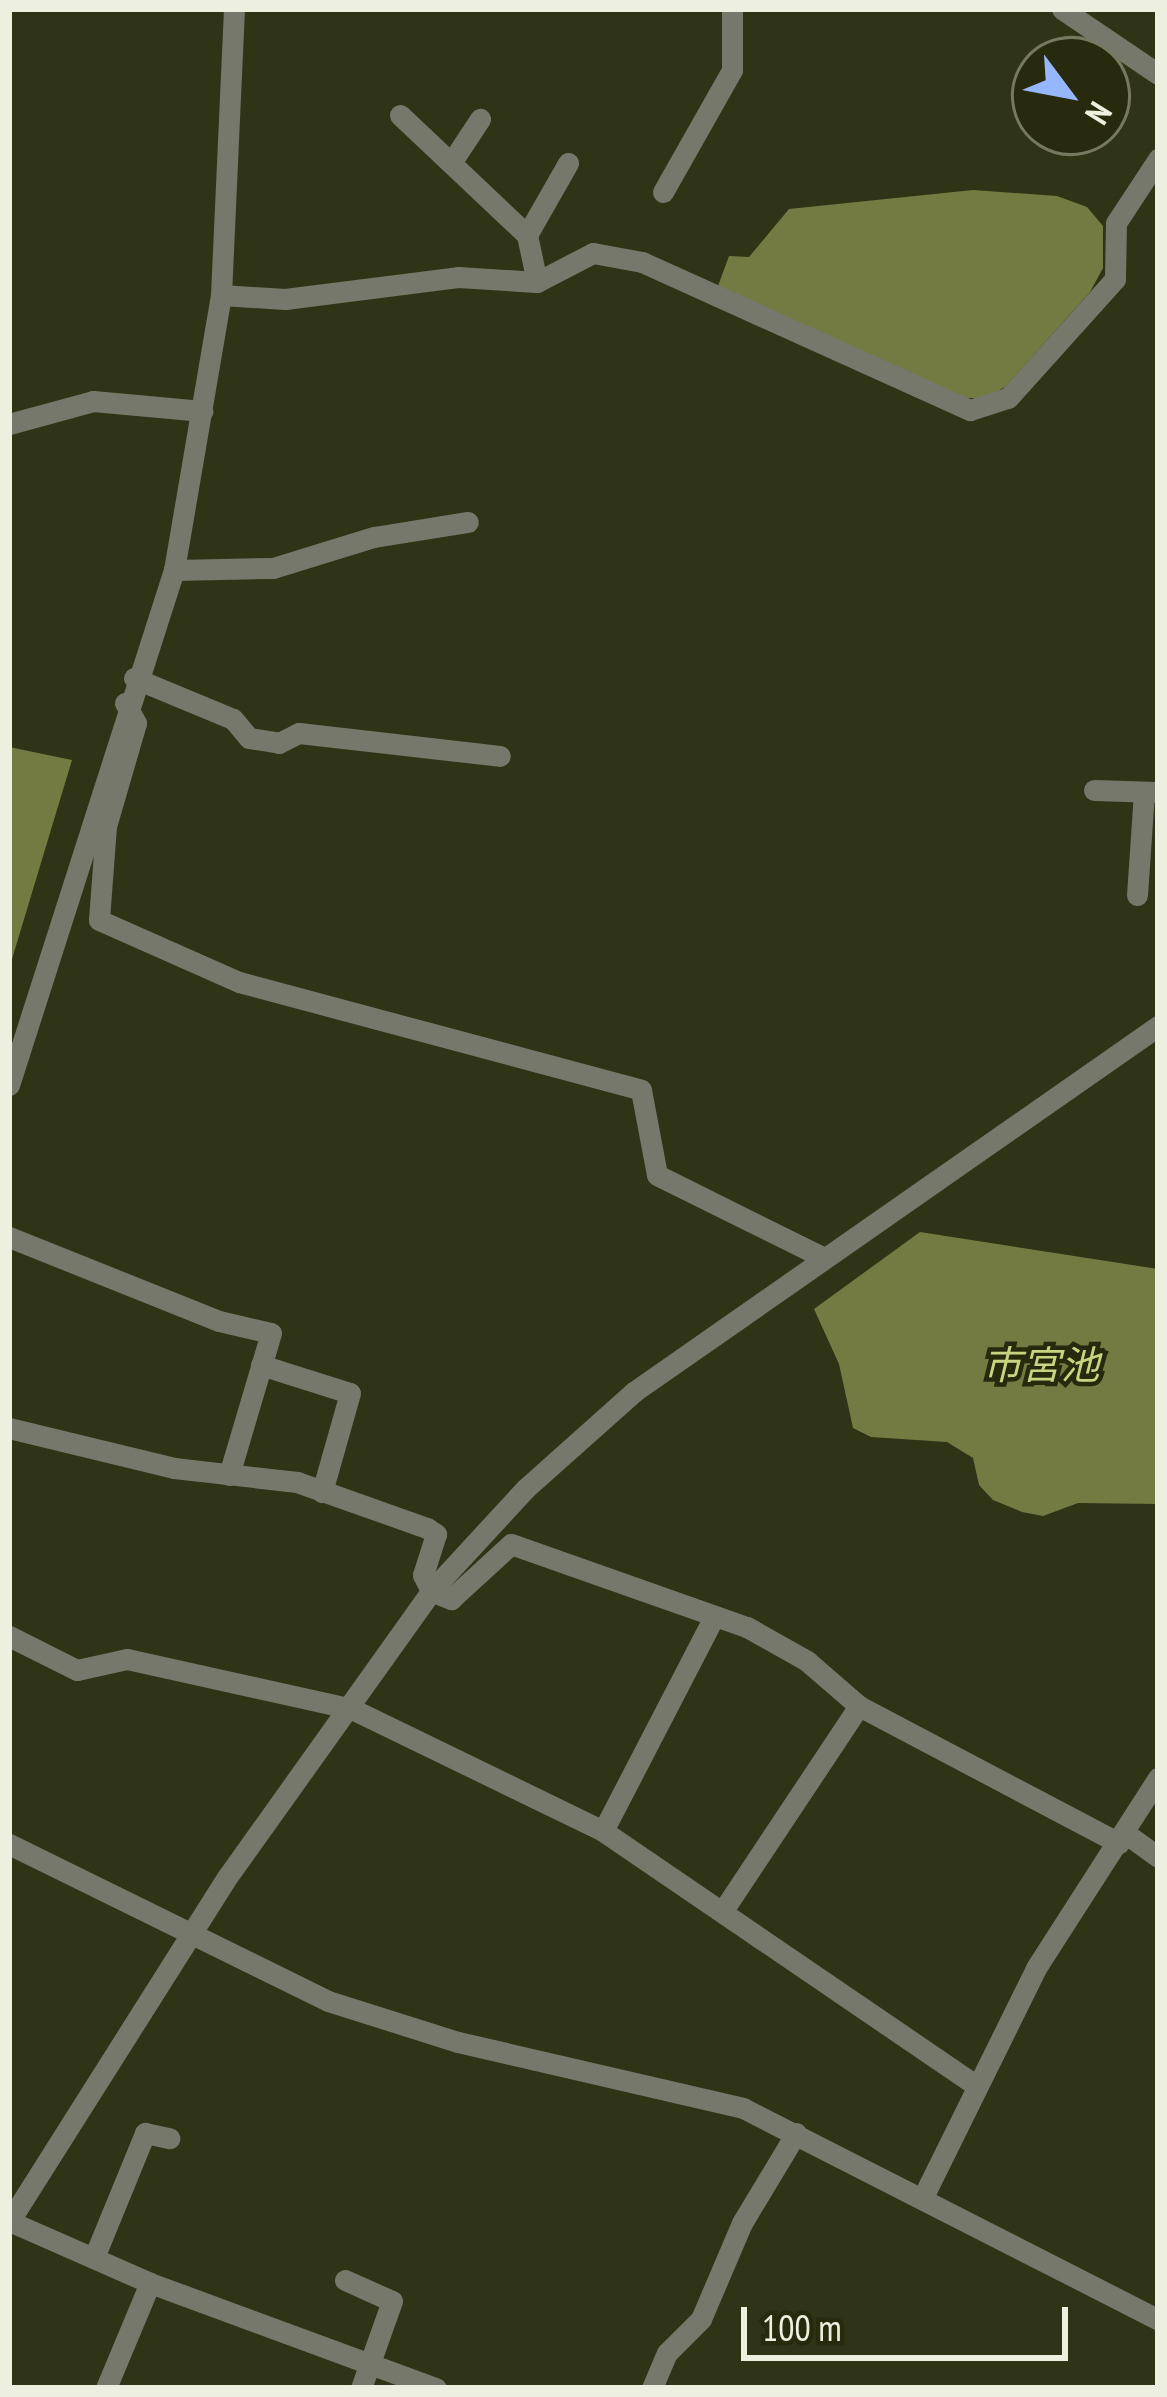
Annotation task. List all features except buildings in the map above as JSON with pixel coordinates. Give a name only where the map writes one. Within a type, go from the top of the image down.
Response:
[{"type":"street","points":[[9,1085],[125,704],[174,570],[220,295],[234,9]]},
{"type":"street","points":[[663,192],[732,70],[732,9]]},
{"type":"street","points":[[1062,9],[1158,74]]},
{"type":"street","points":[[400,116],[527,236],[537,281]]},
{"type":"street","points":[[451,163],[480,119]]},
{"type":"street","points":[[220,295],[285,298],[458,277],[537,281],[592,253],[642,262],[970,410],[1008,398],[1115,278],[1116,223],[1158,159]]},
{"type":"street","points":[[527,236],[568,163]]},
{"type":"street","points":[[9,424],[93,400],[203,411]]},
{"type":"street","points":[[174,570],[273,568],[374,537],[468,521]]},
{"type":"street","points":[[134,678],[233,719],[249,738],[279,743],[299,733],[500,756]]},
{"type":"street","points":[[125,704],[136,723],[106,826],[99,920],[239,982],[641,1090],[657,1175],[824,1258]]},
{"type":"street","points":[[1094,790],[1151,792],[1137,895]]},
{"type":"street","points":[[436,2388],[150,2283],[9,2221],[188,1937],[431,1592],[595,1424],[1158,1026]]},
{"type":"street","points":[[9,1237],[219,1321],[271,1333],[229,1474]]},
{"type":"street","points":[[261,1366],[350,1393],[322,1492]]},
{"type":"street","points":[[9,1428],[322,1492],[436,1534],[423,1575],[431,1592],[451,1599],[465,1594],[511,1544],[714,1617],[808,1661],[860,1706],[1158,1857]]},
{"type":"street","points":[[603,1832],[714,1617]]},
{"type":"street","points":[[9,1636],[76,1670],[127,1659],[352,1709],[603,1832],[724,1909],[976,2085]]},
{"type":"street","points":[[724,1909],[860,1706]]},
{"type":"street","points":[[923,2198],[1036,1968],[1158,1778]]},
{"type":"street","points":[[9,1844],[188,1937],[396,2024],[700,2095],[796,2133],[1158,2319]]},
{"type":"street","points":[[95,2255],[145,2133],[169,2138]]},
{"type":"street","points":[[652,2388],[668,2353],[701,2319],[742,2223],[796,2133]]},
{"type":"street","points":[[345,2280],[392,2301],[361,2388]]},
{"type":"street","points":[[106,2388],[150,2283]]},
{"type":"water","points":[[973,190],[1057,196],[1087,207],[1103,226],[1103,268],[1090,292],[1005,387],[985,398],[962,398],[718,286],[729,256],[749,257],[789,209]]},
{"type":"water","points":[[9,747],[72,760],[9,969]]},
{"type":"water","name":"市宮池","points":[[920,1232],[1158,1269],[1158,1504],[1078,1503],[1043,1516],[1022,1512],[993,1500],[979,1485],[973,1458],[947,1442],[871,1437],[853,1428],[839,1364],[814,1309]]}]
